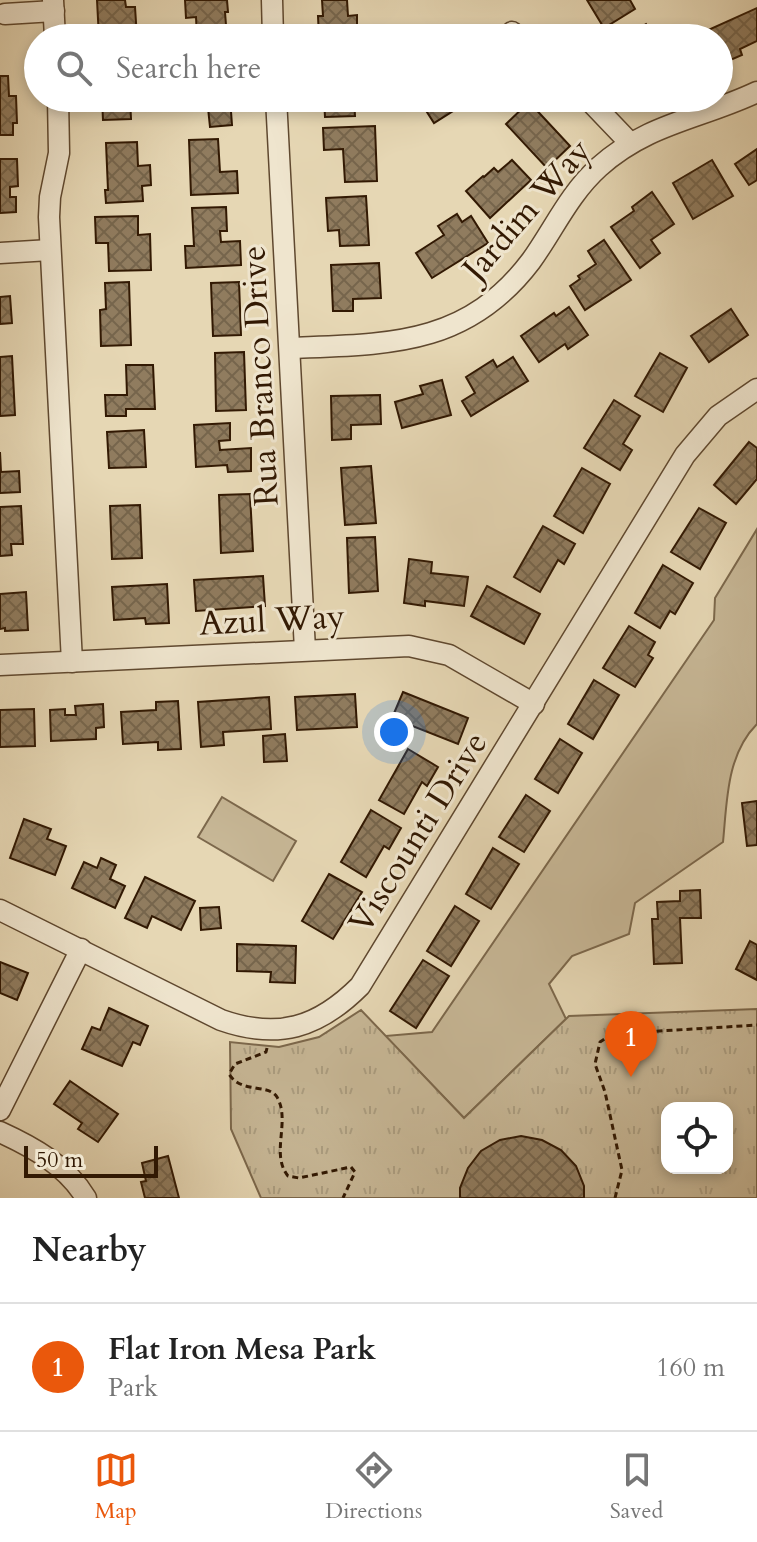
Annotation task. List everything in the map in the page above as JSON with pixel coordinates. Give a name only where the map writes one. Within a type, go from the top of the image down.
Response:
[{"type":"street","points":[[272,0],[273,24]]},
{"type":"street","points":[[5,14],[54,6]]},
{"type":"street","name":"Jardim Way","points":[[733,101],[757,92]]},
{"type":"street","points":[[58,112],[59,153],[50,197],[50,250],[72,662]]},
{"type":"street","name":"Rua Branco Drive","points":[[277,112],[305,650]]},
{"type":"street","points":[[600,112],[630,143]]},
{"type":"street","name":"Jardim Way","points":[[290,348],[406,341],[443,330],[478,311],[507,288],[531,260],[571,196],[598,168],[630,143],[701,112]]},
{"type":"street","points":[[0,253],[50,250]]},
{"type":"street","name":"Viscounti Drive","points":[[0,910],[221,1020],[245,1028],[271,1031],[294,1028],[340,1005],[360,986],[685,455],[718,416],[757,389]]},
{"type":"street","name":"Azul Way","points":[[0,665],[387,645],[429,649],[449,655],[534,704]]},
{"type":"street","points":[[0,1110],[81,949]]},
{"type":"street","points":[[0,1132],[49,1159],[79,1187],[86,1198]]},
{"type":"path","points":[[615,1198],[622,1170],[605,1092],[595,1064],[600,1042],[612,1034],[757,1025]]},
{"type":"path","points":[[271,1031],[266,1052],[235,1064],[229,1074],[233,1082],[241,1086],[272,1092],[278,1098],[281,1108],[282,1169],[288,1176],[299,1178],[351,1167],[355,1172],[343,1198]]},
{"type":"green space","points":[[757,529],[757,724],[739,750],[734,765],[727,796],[723,842],[635,903],[629,934],[572,956],[549,984],[566,1019],[464,1118],[385,1036],[432,1032],[714,620],[715,598]]},
{"type":"green space","points":[[222,797],[296,841],[273,881],[198,837]]},
{"type":"green space","points":[[757,1009],[757,1198],[261,1198],[231,1129],[230,1042],[279,1047],[319,1037],[361,1010],[464,1118],[569,1016]]},
{"type":"building","points":[[97,0],[125,0],[126,7],[135,7],[136,24],[98,24]]},
{"type":"building","points":[[185,0],[227,0],[226,24],[196,24],[196,17],[186,18]]},
{"type":"building","points":[[322,0],[347,0],[348,16],[357,15],[357,24],[318,24],[318,16],[323,16]]},
{"type":"building","points":[[587,0],[630,0],[635,9],[611,24],[602,24]]},
{"type":"building","points":[[757,8],[757,41],[740,49],[742,55],[733,59],[733,24],[722,24]]},
{"type":"building","points":[[0,76],[8,76],[9,96],[16,96],[17,123],[13,123],[13,135],[0,135]]},
{"type":"building","points":[[103,112],[131,112],[131,119],[103,120]]},
{"type":"building","points":[[208,112],[231,112],[232,125],[210,127]]},
{"type":"building","points":[[325,112],[355,112],[355,116],[325,117]]},
{"type":"building","points":[[427,112],[451,112],[434,123]]},
{"type":"building","points":[[519,112],[538,112],[570,146],[547,168],[506,124]]},
{"type":"building","points":[[375,126],[377,181],[345,182],[343,149],[324,150],[323,128]]},
{"type":"building","points":[[218,139],[220,172],[237,171],[238,193],[191,195],[189,140]]},
{"type":"building","points":[[137,142],[138,166],[150,165],[151,185],[142,186],[143,201],[106,203],[106,143]]},
{"type":"building","points":[[757,149],[757,180],[749,185],[735,164]]},
{"type":"building","points":[[0,159],[17,159],[18,186],[10,187],[10,197],[16,197],[16,212],[0,213]]},
{"type":"building","points":[[512,160],[531,180],[490,218],[466,191],[494,168],[498,172]]},
{"type":"building","points":[[712,160],[733,196],[693,219],[673,183]]},
{"type":"building","points":[[652,192],[674,224],[651,240],[660,253],[640,268],[611,227],[634,211],[632,207]]},
{"type":"building","points":[[366,196],[369,245],[340,246],[339,230],[328,231],[326,198]]},
{"type":"building","points":[[226,207],[227,231],[220,231],[221,242],[240,241],[241,265],[186,268],[185,246],[194,246],[192,208]]},
{"type":"building","points":[[457,214],[462,222],[471,216],[488,243],[432,278],[416,253],[444,235],[438,226]]},
{"type":"building","points":[[138,216],[138,235],[150,234],[151,270],[109,271],[108,243],[96,243],[95,217]]},
{"type":"building","points":[[604,240],[631,280],[585,310],[570,286],[580,279],[578,276],[596,264],[588,251]]},
{"type":"building","points":[[379,263],[381,298],[353,299],[353,311],[333,311],[331,265]]},
{"type":"building","points":[[129,282],[131,345],[101,346],[100,310],[106,309],[105,283]]},
{"type":"building","points":[[239,282],[241,335],[213,336],[211,283]]},
{"type":"building","points":[[10,296],[12,323],[0,324],[0,297]]},
{"type":"building","points":[[569,307],[588,335],[568,349],[565,344],[539,362],[521,336],[554,313],[556,316]]},
{"type":"building","points":[[731,309],[748,335],[709,362],[691,336]]},
{"type":"building","points":[[244,352],[246,410],[216,411],[215,353]]},
{"type":"building","points":[[660,353],[687,368],[663,412],[635,396]]},
{"type":"building","points":[[12,356],[15,415],[0,416],[0,357]]},
{"type":"building","points":[[513,357],[528,381],[471,416],[462,401],[475,393],[466,377],[493,360],[497,367]]},
{"type":"building","points":[[126,365],[153,365],[155,409],[126,409],[126,416],[106,416],[105,395],[127,395]]},
{"type":"building","points":[[442,380],[451,415],[402,428],[395,402],[423,394],[420,386]]},
{"type":"building","points":[[380,395],[381,424],[351,425],[351,439],[332,440],[331,396]]},
{"type":"building","points":[[614,400],[640,416],[623,444],[632,450],[620,470],[584,448]]},
{"type":"building","points":[[230,423],[230,440],[219,441],[220,450],[251,448],[251,471],[228,472],[227,465],[196,467],[194,425]]},
{"type":"building","points":[[144,430],[146,467],[109,468],[107,432]]},
{"type":"building","points":[[749,442],[757,448],[757,479],[736,504],[714,485]]},
{"type":"building","points":[[0,452],[1,472],[19,471],[20,492],[0,493]]},
{"type":"building","points":[[371,466],[376,523],[345,525],[341,468]]},
{"type":"building","points":[[582,468],[610,484],[583,533],[554,516]]},
{"type":"building","points":[[250,494],[253,551],[221,553],[219,495]]},
{"type":"building","points":[[140,505],[142,558],[112,559],[110,506]]},
{"type":"building","points":[[21,506],[23,544],[11,544],[12,555],[0,556],[0,507]]},
{"type":"building","points":[[699,508],[726,523],[700,569],[671,552]]},
{"type":"building","points":[[543,526],[575,544],[564,564],[558,560],[540,592],[514,577]]},
{"type":"building","points":[[375,537],[378,591],[349,593],[347,538]]},
{"type":"building","points":[[409,559],[432,562],[431,573],[468,577],[464,606],[425,601],[425,606],[404,603]]},
{"type":"building","points":[[663,565],[693,583],[675,614],[670,611],[660,628],[635,613]]},
{"type":"building","points":[[263,576],[265,606],[196,611],[194,580]]},
{"type":"building","points":[[167,584],[169,623],[146,624],[145,618],[114,620],[112,587]]},
{"type":"building","points":[[487,586],[540,614],[524,644],[471,616]]},
{"type":"building","points":[[26,592],[28,630],[0,629],[0,594]]},
{"type":"building","points":[[629,626],[655,642],[648,655],[653,658],[635,687],[603,668]]},
{"type":"building","points":[[594,680],[619,695],[593,739],[568,724]]},
{"type":"building","points":[[403,692],[468,718],[458,744],[392,718]]},
{"type":"building","points":[[355,694],[357,727],[297,730],[295,697]]},
{"type":"building","points":[[269,697],[271,729],[223,732],[224,745],[201,747],[198,702]]},
{"type":"building","points":[[178,701],[181,749],[158,750],[158,742],[123,744],[121,712],[156,710],[156,702]]},
{"type":"building","points":[[103,704],[104,727],[96,728],[96,739],[51,741],[50,710],[65,709],[65,715],[76,715],[75,706]]},
{"type":"building","points":[[34,709],[35,746],[0,747],[0,710]]},
{"type":"building","points":[[285,734],[287,761],[264,762],[263,736]]},
{"type":"building","points":[[560,739],[582,753],[558,793],[535,779]]},
{"type":"building","points":[[408,749],[438,767],[427,786],[422,782],[404,814],[379,800]]},
{"type":"building","points":[[526,795],[550,811],[524,852],[499,837]]},
{"type":"building","points":[[757,801],[757,845],[747,846],[742,803]]},
{"type":"building","points":[[371,810],[401,828],[389,849],[384,846],[366,877],[341,862]]},
{"type":"building","points":[[24,819],[51,829],[47,839],[66,846],[55,875],[10,858]]},
{"type":"building","points":[[493,848],[519,864],[491,909],[466,894]]},
{"type":"building","points":[[101,858],[116,865],[110,879],[125,886],[115,908],[72,888],[84,862],[97,868]]},
{"type":"building","points":[[329,874],[362,892],[333,939],[302,921]]},
{"type":"building","points":[[145,877],[195,901],[181,930],[152,916],[147,928],[125,918]]},
{"type":"building","points":[[700,890],[701,918],[680,918],[682,963],[654,964],[652,919],[658,919],[657,902],[680,901],[680,891]]},
{"type":"building","points":[[455,906],[479,921],[451,966],[427,951]]},
{"type":"building","points":[[219,907],[221,928],[201,930],[200,908]]},
{"type":"building","points":[[750,941],[757,945],[757,980],[736,969]]},
{"type":"building","points":[[237,944],[296,946],[295,983],[270,982],[271,972],[237,971]]},
{"type":"building","points":[[423,960],[449,976],[416,1028],[390,1011]]},
{"type":"building","points":[[0,962],[28,973],[17,1000],[0,993]]},
{"type":"building","points":[[109,1008],[148,1026],[140,1045],[133,1042],[122,1066],[82,1049],[92,1027],[100,1030]]},
{"type":"building","points":[[70,1081],[118,1114],[98,1142],[78,1129],[82,1123],[54,1104]]},
{"type":"building","points":[[521,1136],[542,1140],[561,1150],[576,1166],[584,1186],[584,1198],[460,1198],[460,1188],[468,1168],[481,1151],[500,1140]]},
{"type":"building","points":[[168,1156],[179,1198],[145,1198],[141,1182],[146,1181],[142,1163]]},
{"type":"place","name":"Flat Iron Mesa Park","points":[[631,1077]]}]
